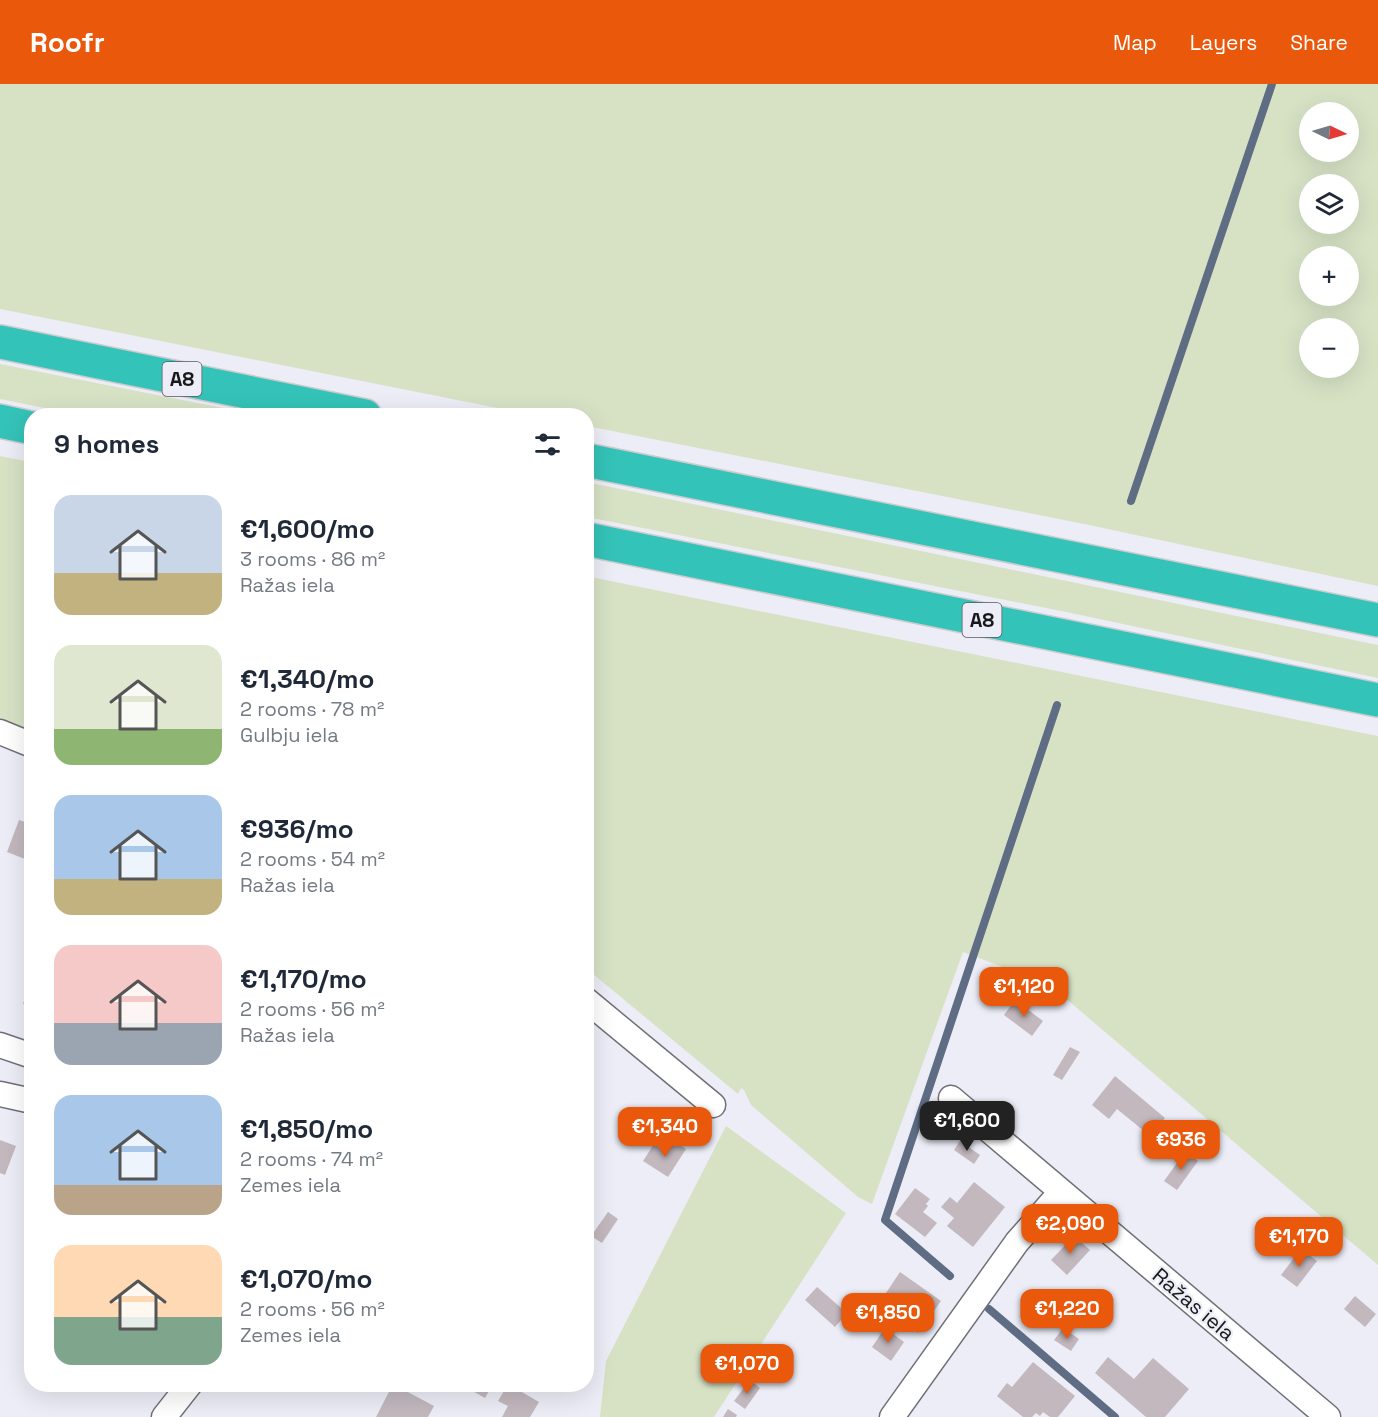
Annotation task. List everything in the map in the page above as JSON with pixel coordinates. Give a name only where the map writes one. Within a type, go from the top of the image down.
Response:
[{"type":"highway","name":"A8","points":[[0,342],[326,408]]},
{"type":"highway","points":[[0,421],[24,426]]},
{"type":"highway","points":[[594,462],[1378,621]]},
{"type":"highway","name":"A8","points":[[594,541],[1378,700]]},
{"type":"street","points":[[0,732],[24,742]]},
{"type":"street","points":[[594,1007],[713,1105]]},
{"type":"street","points":[[0,1045],[24,1053]]},
{"type":"street","points":[[0,1094],[24,1099]]},
{"type":"street","name":"Ražas iela","points":[[951,1098],[1328,1417]]},
{"type":"street","points":[[892,1417],[1017,1242],[1061,1192]]},
{"type":"street","points":[[164,1417],[183,1392]]},
{"type":"green space","points":[[0,84],[1378,84],[1378,586],[1084,524],[594,427],[594,408],[498,408],[0,309]]},
{"type":"green space","points":[[0,364],[223,408],[45,408],[0,399]]},
{"type":"green space","points":[[0,456],[24,461],[24,730],[0,725]]},
{"type":"green space","points":[[594,484],[1378,645],[1378,678],[1066,612],[594,518]]},
{"type":"green space","points":[[594,578],[1378,736],[1378,1265],[1050,985],[963,952],[872,1204],[858,1197],[751,1105],[744,1090],[741,1088],[738,1094],[594,975]]},
{"type":"green space","points":[[726,1126],[846,1213],[714,1417],[600,1417],[606,1361]]},
{"type":"building","points":[[19,820],[24,822],[24,859],[7,852]]},
{"type":"building","points":[[1015,1000],[1043,1021],[1032,1036],[1004,1015]]},
{"type":"building","points":[[1070,1047],[1080,1052],[1062,1080],[1053,1075]]},
{"type":"building","points":[[1115,1076],[1165,1118],[1150,1136],[1117,1109],[1109,1119],[1092,1105]]},
{"type":"building","points":[[0,1140],[16,1146],[5,1175],[0,1173]]},
{"type":"building","points":[[673,1140],[686,1149],[668,1177],[643,1161],[654,1144],[665,1152]]},
{"type":"building","points":[[960,1141],[980,1155],[974,1164],[954,1150]]},
{"type":"building","points":[[1185,1152],[1198,1161],[1177,1190],[1164,1181]]},
{"type":"building","points":[[974,1182],[1005,1207],[973,1247],[947,1226],[954,1218],[941,1207],[950,1197],[957,1203]]},
{"type":"building","points":[[915,1188],[930,1199],[923,1212],[937,1223],[925,1237],[895,1214]]},
{"type":"building","points":[[608,1212],[618,1219],[602,1243],[594,1238],[594,1232]]},
{"type":"building","points":[[1074,1236],[1090,1250],[1067,1275],[1051,1260]]},
{"type":"building","points":[[1301,1249],[1317,1261],[1297,1287],[1281,1275]]},
{"type":"building","points":[[900,1272],[941,1301],[918,1333],[903,1321],[897,1329],[891,1325],[898,1315],[880,1302]]},
{"type":"building","points":[[817,1287],[847,1313],[835,1327],[805,1300]]},
{"type":"building","points":[[1355,1296],[1376,1314],[1365,1327],[1344,1309]]},
{"type":"building","points":[[885,1328],[904,1342],[891,1361],[872,1347]]},
{"type":"building","points":[[1063,1328],[1079,1339],[1071,1351],[1054,1340]]},
{"type":"building","points":[[1108,1357],[1134,1379],[1153,1358],[1189,1389],[1165,1417],[1146,1417],[1095,1373]]},
{"type":"building","points":[[1033,1362],[1075,1396],[1058,1417],[1050,1417],[1043,1412],[1040,1416],[1036,1413],[1032,1417],[1023,1417],[997,1396],[1007,1383],[1012,1387]]},
{"type":"building","points":[[750,1380],[760,1388],[745,1409],[734,1401]]},
{"type":"building","points":[[389,1392],[408,1392],[434,1406],[428,1417],[376,1417]]},
{"type":"building","points":[[474,1392],[488,1392],[485,1398]]},
{"type":"building","points":[[503,1392],[522,1392],[539,1402],[530,1417],[502,1417],[508,1406],[498,1401]]},
{"type":"building","points":[[728,1409],[737,1415],[736,1417],[723,1417]]},
{"type":"waterway","points":[[1131,501],[1272,84]]},
{"type":"waterway","points":[[950,1276],[885,1220],[1057,705]]},
{"type":"waterway","points":[[989,1309],[1115,1417]]}]
